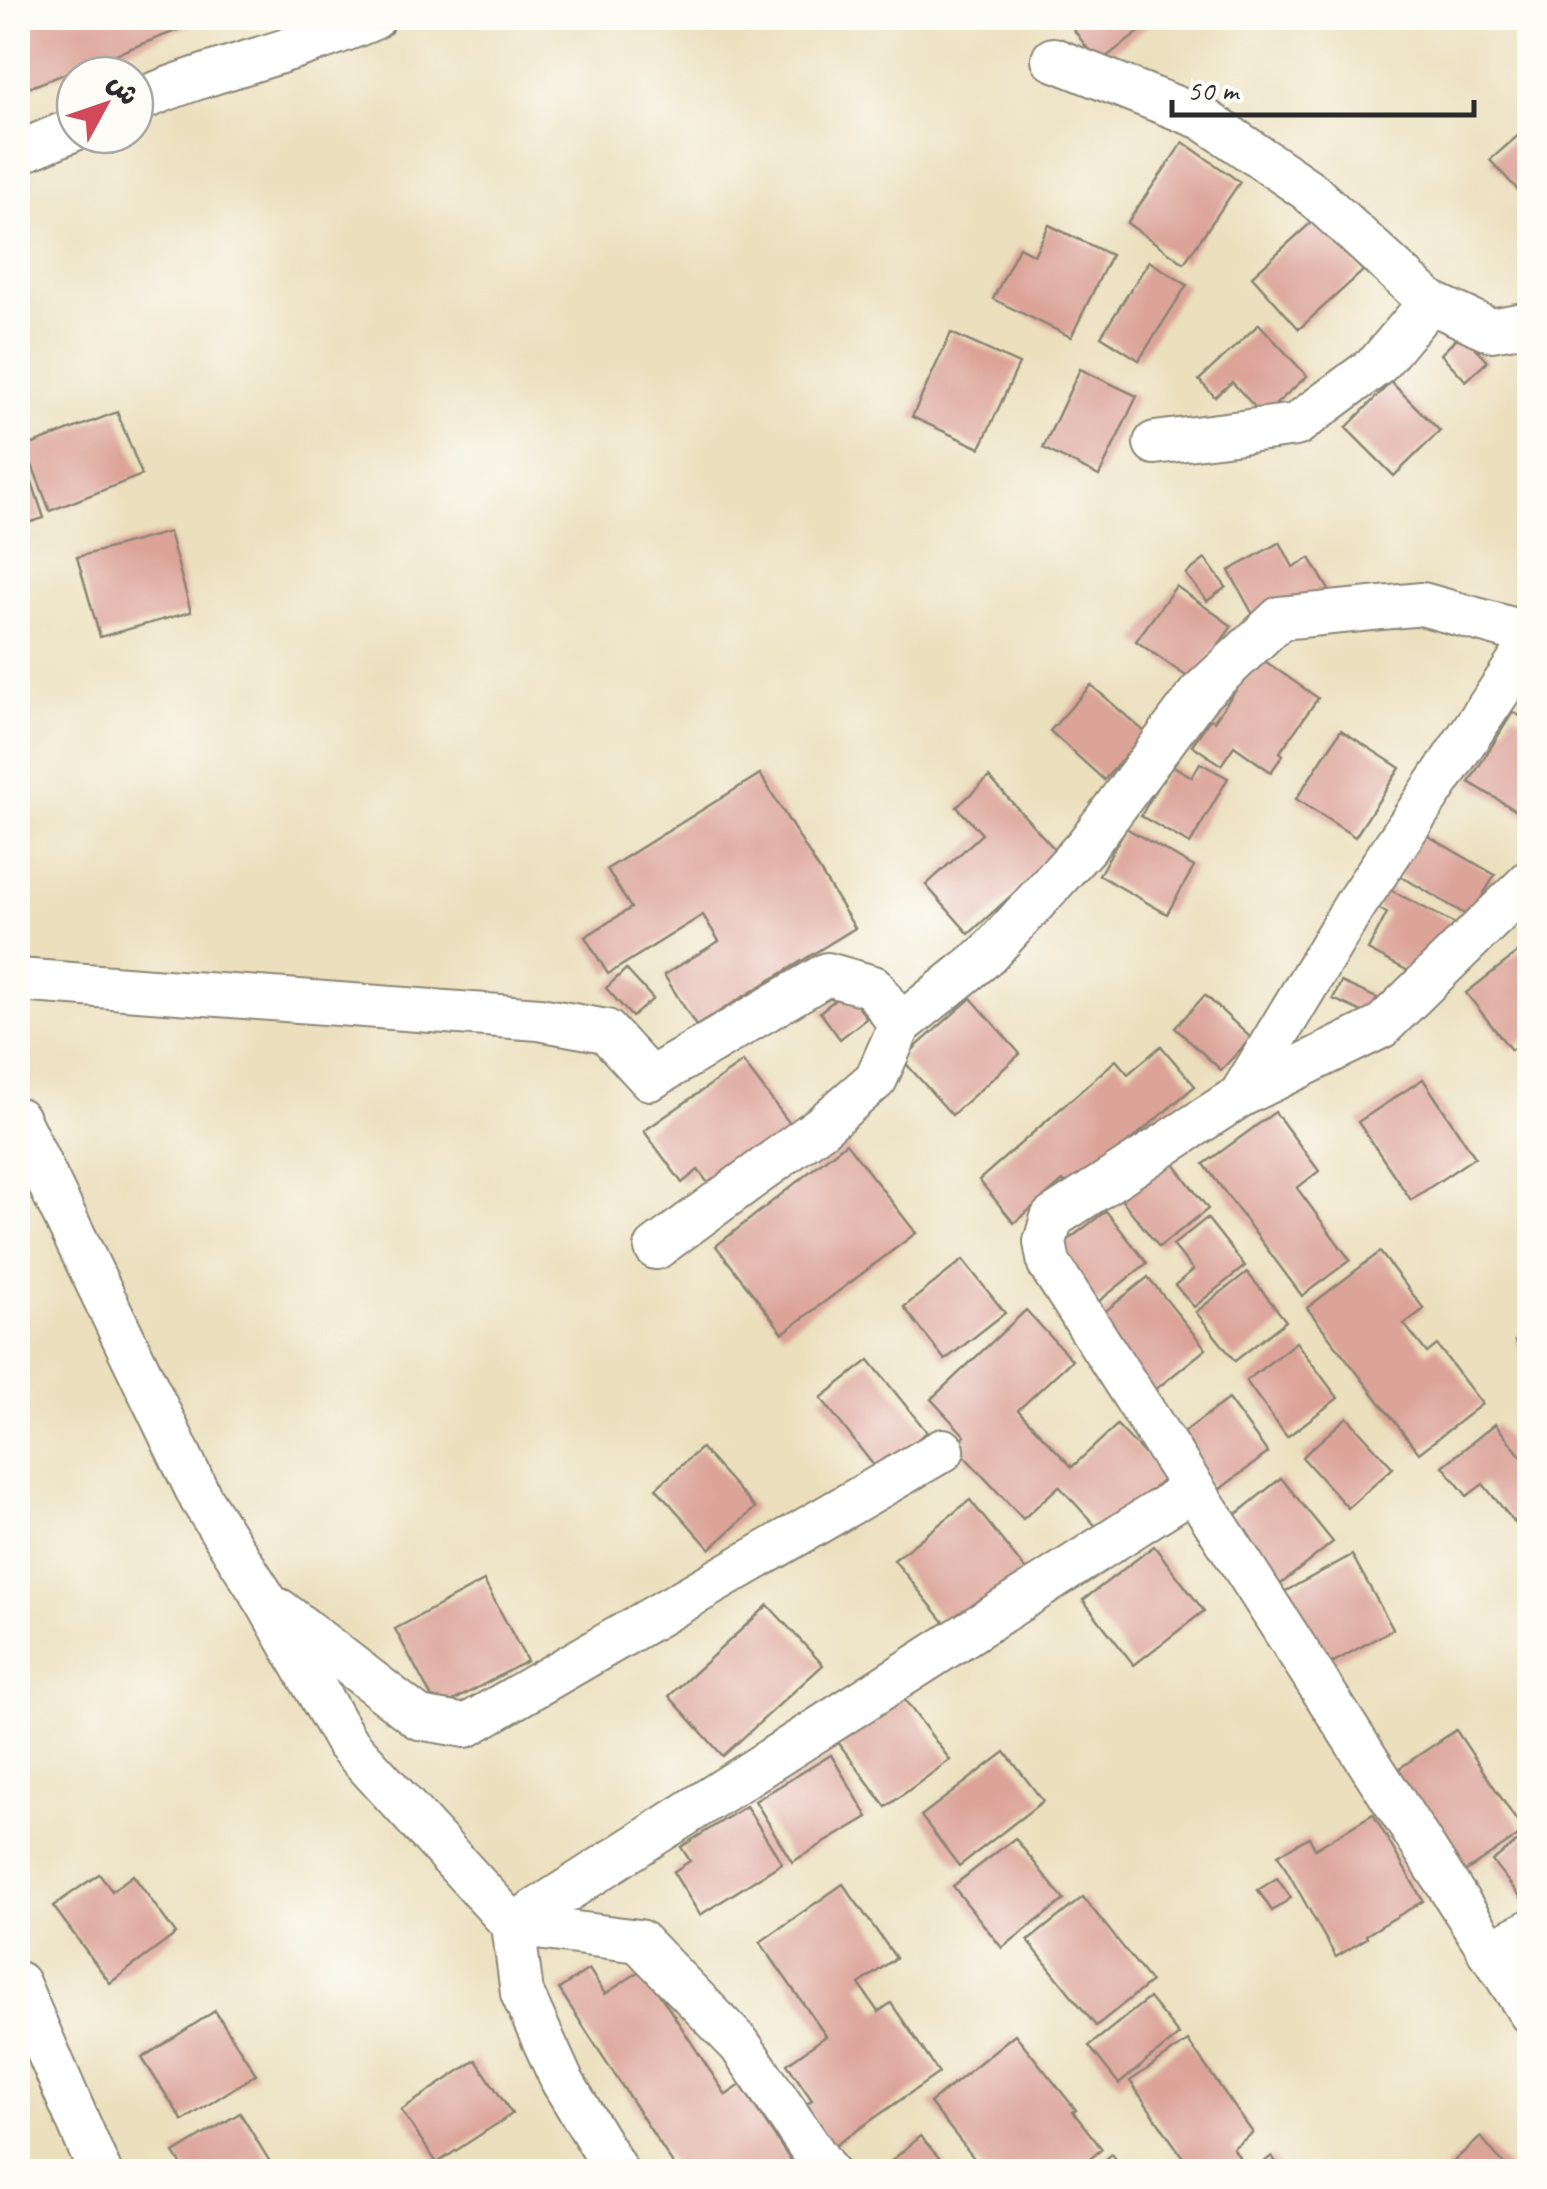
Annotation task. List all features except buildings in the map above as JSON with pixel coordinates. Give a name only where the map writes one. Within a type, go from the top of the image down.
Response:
[{"type":"street","points":[[155,93],[338,34],[374,18]]},
{"type":"street","points":[[1053,59],[1202,118],[1308,190],[1430,302],[1491,330],[1530,323]]},
{"type":"street","points":[[18,154],[55,138]]},
{"type":"street","points":[[1156,443],[1296,425],[1378,364],[1430,302]]},
{"type":"street","points":[[656,1248],[822,1126],[876,1079],[900,1025],[988,954],[1087,845],[1199,694],[1280,618],[1422,604],[1530,634]]},
{"type":"street","points":[[1240,1096],[1354,905],[1530,646]]},
{"type":"street","points":[[1530,882],[1381,1027],[1240,1096],[1052,1218],[1044,1242],[1049,1264],[1530,2013]]},
{"type":"street","points":[[18,980],[539,1019],[606,1031],[650,1079],[828,974],[872,987],[900,1025]]},
{"type":"street","points":[[18,1119],[201,1500],[266,1601],[346,1742],[513,1925],[522,1992],[562,2081],[617,2172]]},
{"type":"street","points":[[266,1601],[419,1718],[466,1726],[943,1450]]},
{"type":"street","points":[[513,1925],[1194,1488]]},
{"type":"street","points":[[513,1925],[639,1940],[740,2045],[827,2172]]},
{"type":"street","points":[[1489,1952],[1530,1931]]},
{"type":"street","points":[[18,1983],[100,2172]]}]
